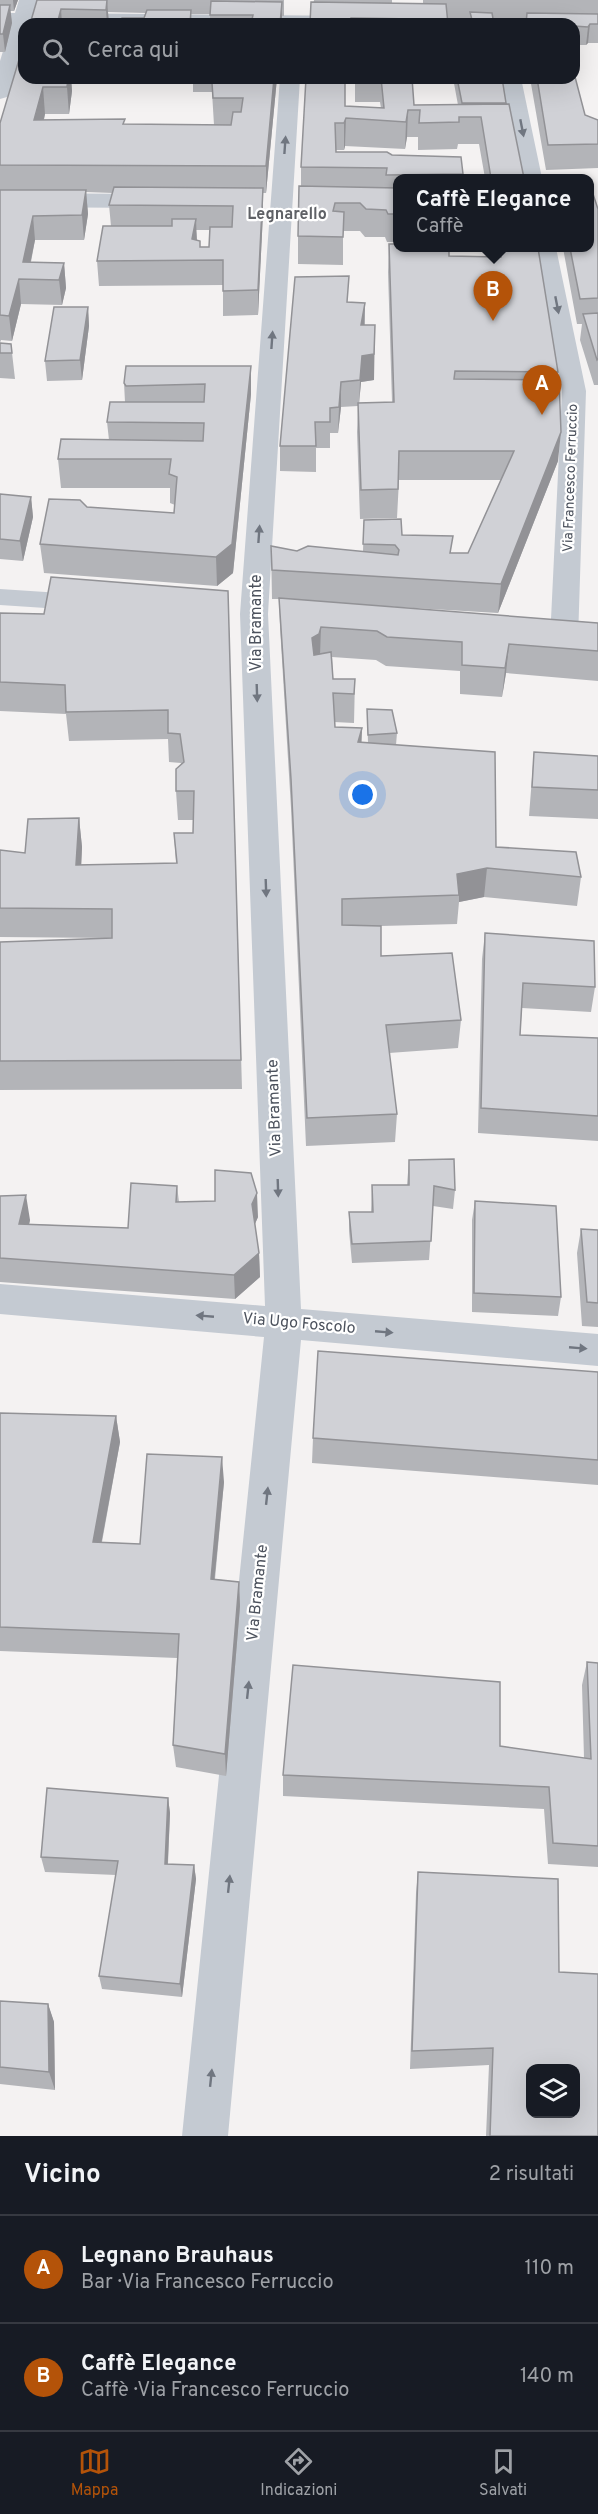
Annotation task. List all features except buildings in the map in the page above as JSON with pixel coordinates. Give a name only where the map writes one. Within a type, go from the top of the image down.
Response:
[{"type":"street","points":[[24,18],[29,0]]},
{"type":"street","points":[[295,18],[296,0]]},
{"type":"street","points":[[391,18],[403,0]]},
{"type":"street","points":[[0,19],[18,20]]},
{"type":"street","points":[[0,93],[18,36]]},
{"type":"street","name":"Via Bramante","points":[[205,2136],[284,1323],[254,614],[290,84]]},
{"type":"street","points":[[513,84],[531,174]]},
{"type":"street","points":[[0,200],[175,201]]},
{"type":"street","name":"Via Francesco Ferruccio","points":[[546,252],[586,391],[564,640]]},
{"type":"street","points":[[0,597],[116,605]]},
{"type":"street","name":"Via Ugo Foscolo","points":[[0,1299],[598,1350]]},
{"type":"place","name":"Caffè Elegance","points":[[493,321]]},
{"type":"place","name":"Legnano Brauhaus","points":[[542,415]]},
{"type":"district","name":"Legnarello","points":[[287,215]]}]
